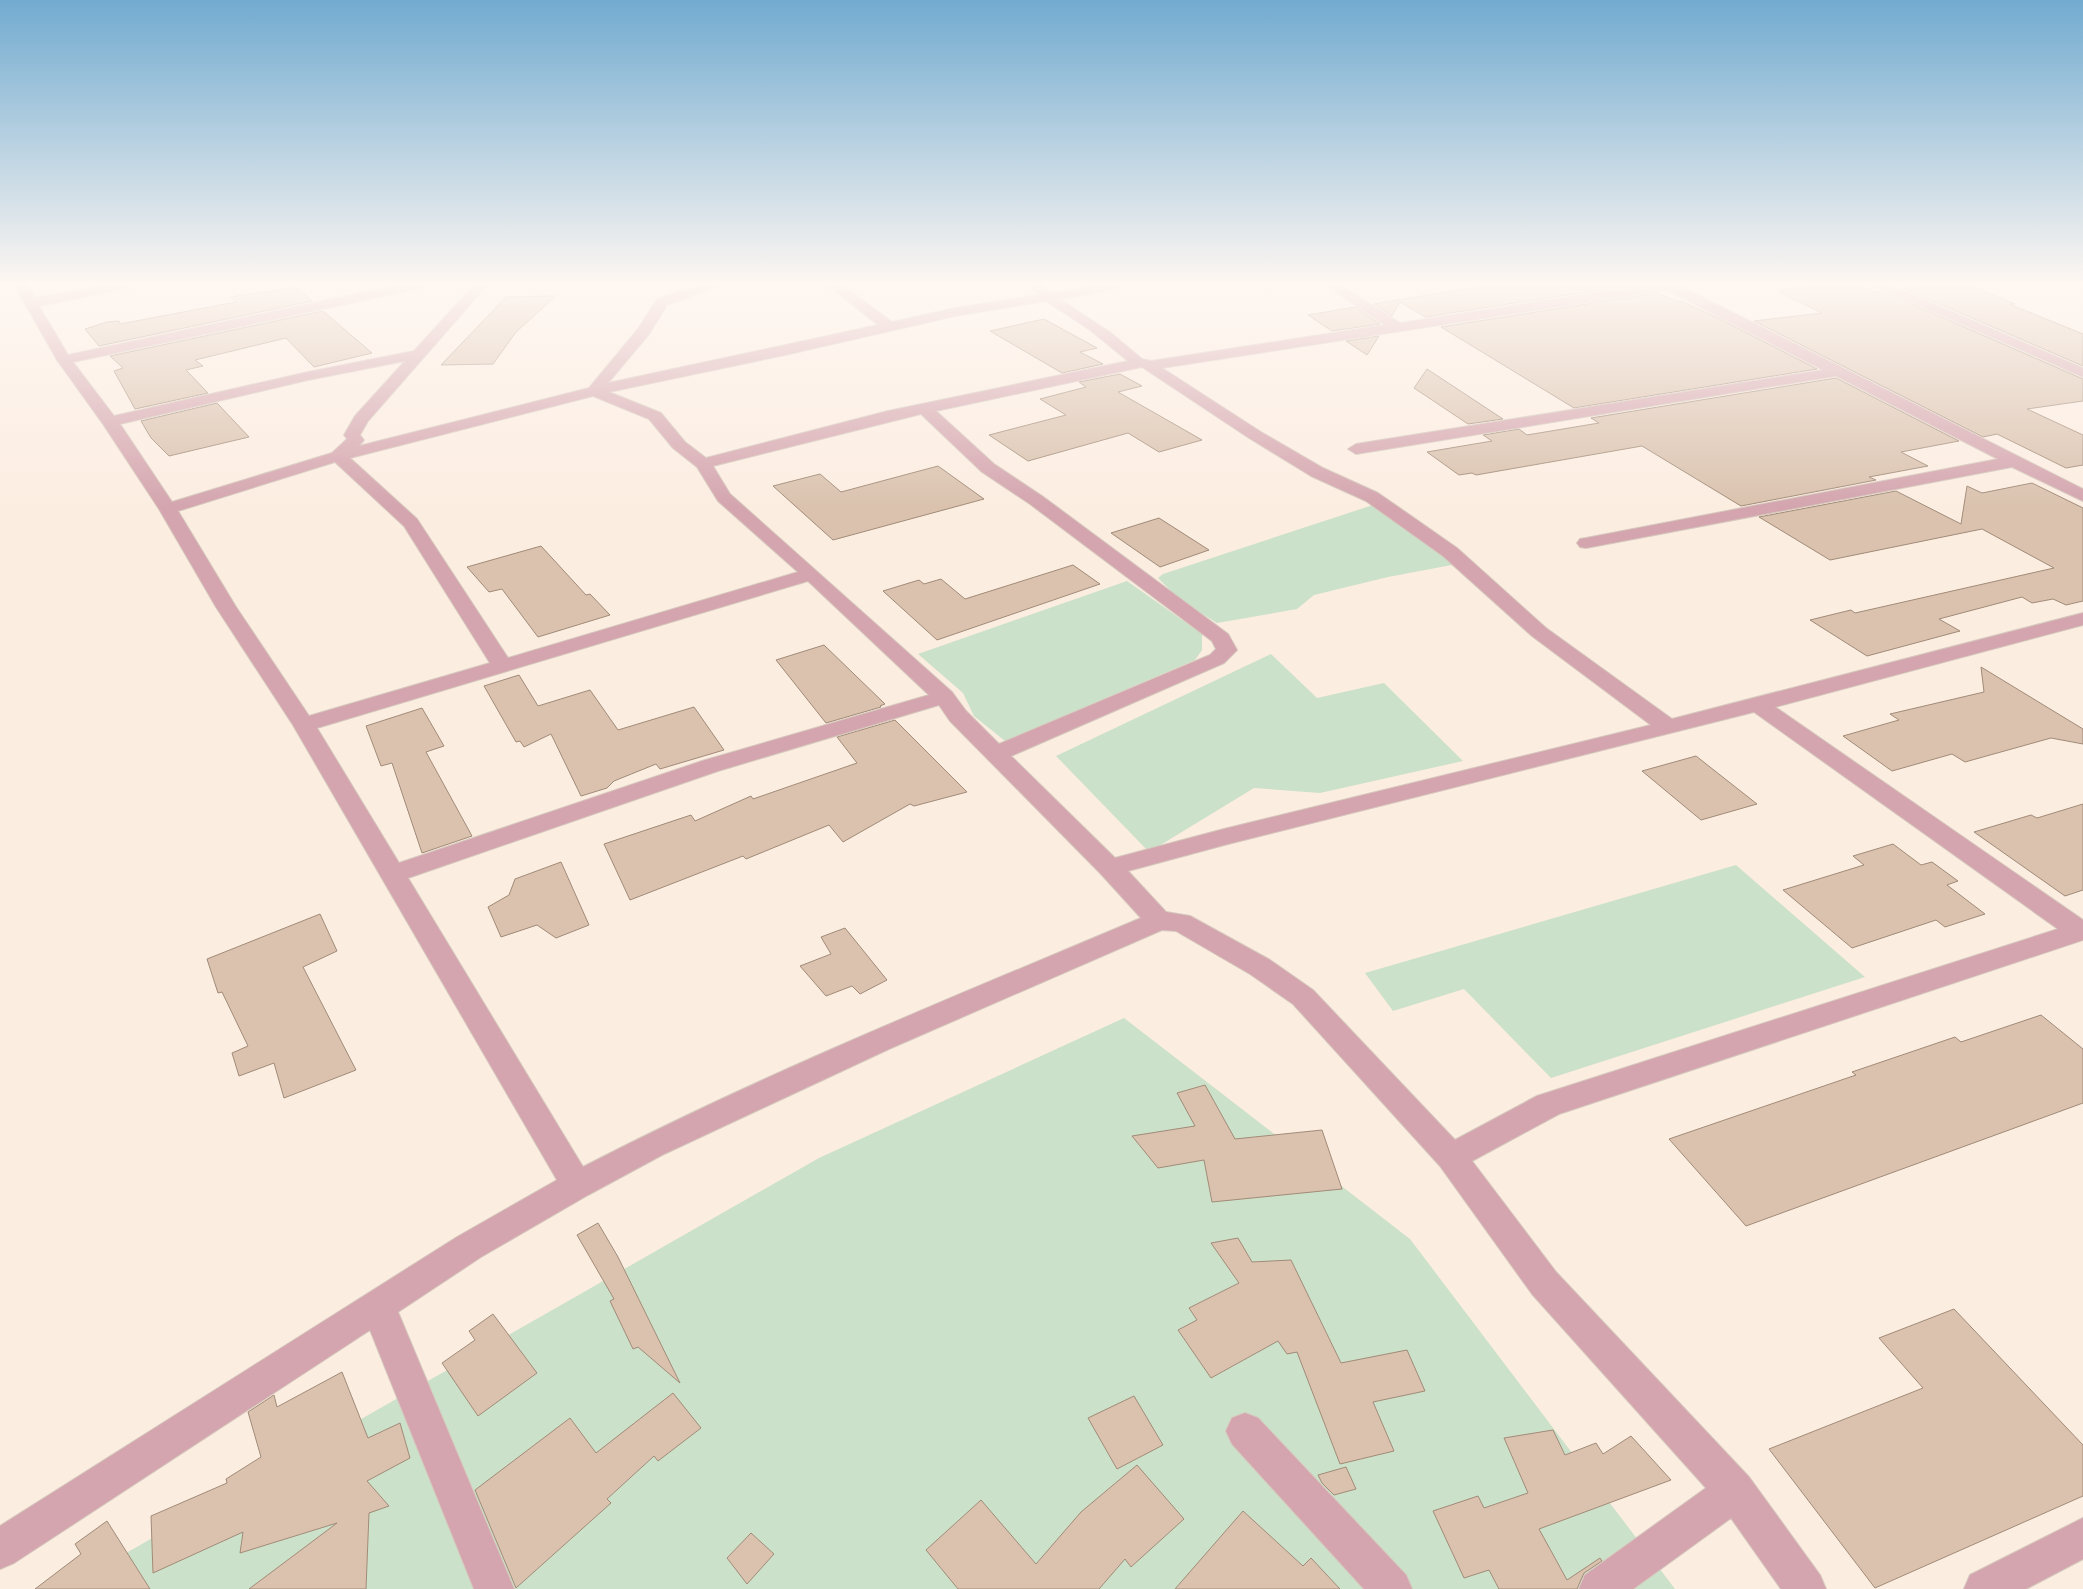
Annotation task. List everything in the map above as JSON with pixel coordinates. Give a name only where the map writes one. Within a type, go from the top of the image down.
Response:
[{"type":"street","points":[[73,358],[64,360],[110,422],[168,509],[226,607],[304,725],[577,1185]]},
{"type":"street","points":[[110,422],[308,376],[400,358]]},
{"type":"street","points":[[338,456],[356,440],[352,435],[361,419],[413,358]]},
{"type":"street","points":[[594,391],[621,358]]},
{"type":"street","points":[[168,509],[338,456],[594,391],[745,358]]},
{"type":"street","points":[[1137,358],[1263,440],[1318,472],[1372,497],[1450,552],[1539,632],[1666,726]]},
{"type":"street","points":[[703,464],[900,414],[1144,364],[1191,358]]},
{"type":"street","points":[[1810,358],[2083,496]]},
{"type":"street","points":[[2048,358],[2083,373]]},
{"type":"street","points":[[1356,449],[1836,372]]},
{"type":"street","points":[[594,391],[655,416],[679,445],[703,464],[724,497],[811,574],[944,697],[958,716],[1110,868],[1159,921]]},
{"type":"street","points":[[926,410],[988,468],[1036,500],[1220,638],[1227,650],[1217,660],[1157,683],[997,754]]},
{"type":"street","points":[[338,456],[411,523],[502,665]]},
{"type":"street","points":[[1586,543],[2015,461]]},
{"type":"street","points":[[304,725],[811,574]]},
{"type":"street","points":[[1110,868],[1666,726],[1758,705],[2083,619]]},
{"type":"street","points":[[393,874],[710,766],[944,697]]},
{"type":"street","points":[[1758,705],[2082,931]]},
{"type":"street","points":[[0,1549],[469,1247],[577,1185],[652,1146],[870,1045],[1159,921],[1181,922],[1260,966],[1303,997],[1452,1157],[1544,1283],[1735,1491],[1806,1589]]},
{"type":"street","points":[[1452,1157],[1548,1105],[2082,931]]},
{"type":"street","points":[[378,1307],[494,1589]]},
{"type":"street","points":[[1245,1431],[1392,1589]]},
{"type":"street","points":[[1599,1589],[1735,1491]]},
{"type":"street","points":[[1984,1589],[2083,1538]]},
{"type":"green space","points":[[1376,504],[1457,564],[1388,577],[1314,595],[1297,609],[1217,623],[1180,600],[1158,578],[1163,574]]},
{"type":"green space","points":[[1127,581],[1202,634],[1202,650],[1195,660],[1005,741],[974,716],[963,693],[918,654]]},
{"type":"green space","points":[[1271,654],[1317,698],[1384,683],[1463,761],[1320,793],[1254,788],[1149,852],[1056,756]]},
{"type":"green space","points":[[1736,865],[1865,977],[1551,1078],[1464,989],[1393,1011],[1365,973]]},
{"type":"green space","points":[[1124,1018],[1410,1239],[1675,1589],[63,1589],[819,1158]]},
{"type":"building","points":[[112,358],[203,358],[195,360],[203,366],[186,370],[208,393],[135,409],[114,371],[123,368]]},
{"type":"building","points":[[305,358],[351,358],[314,367]]},
{"type":"building","points":[[448,358],[497,358],[493,364],[441,365]]},
{"type":"building","points":[[1037,358],[1092,358],[1103,364],[1062,373]]},
{"type":"building","points":[[1492,358],[1796,358],[1817,369],[1574,408]]},
{"type":"building","points":[[1827,358],[2035,358],[2083,379],[2083,401],[2027,409],[2083,435],[2083,465],[2066,468],[1997,434],[1983,437]]},
{"type":"building","points":[[2065,358],[2083,358],[2083,366]]},
{"type":"building","points":[[1427,369],[1503,419],[1468,424],[1414,388]]},
{"type":"building","points":[[1120,374],[1142,386],[1118,392],[1202,440],[1159,452],[1128,433],[1028,461],[989,435],[1066,415],[1040,399],[1086,387],[1079,382]]},
{"type":"building","points":[[1836,378],[1959,441],[1901,452],[1928,466],[1869,477],[1876,480],[1741,506],[1642,446],[1476,475],[1472,473],[1459,475],[1427,452],[1492,441],[1483,435],[1519,429],[1527,435],[1599,423],[1591,418]]},
{"type":"building","points":[[217,403],[249,437],[169,456],[151,438],[141,421]]},
{"type":"building","points":[[938,466],[984,499],[833,540],[773,486],[820,474],[841,492]]},
{"type":"building","points":[[2032,483],[2083,508],[2083,601],[2066,605],[2053,599],[2032,603],[2022,597],[1939,619],[1960,631],[1867,656],[1810,620],[1851,610],[1855,613],[2054,568],[1982,529],[1830,560],[1759,517],[1896,491],[1961,524],[1967,486],[1982,493]]},
{"type":"building","points":[[1159,518],[1209,550],[1160,567],[1111,533]]},
{"type":"building","points":[[541,546],[586,595],[590,594],[610,615],[538,637],[502,589],[489,592],[467,567]]},
{"type":"building","points":[[1073,565],[1100,584],[937,640],[883,591],[919,580],[924,584],[941,579],[965,599]]},
{"type":"building","points":[[824,645],[885,704],[881,707],[826,723],[776,660]]},
{"type":"building","points":[[1981,667],[2083,729],[2083,744],[2051,738],[1965,762],[1952,754],[1892,771],[1843,736],[1899,720],[1890,714],[1984,692]]},
{"type":"building","points":[[519,675],[538,706],[590,690],[618,730],[694,707],[724,750],[660,769],[656,764],[614,781],[607,788],[581,796],[551,734],[524,747],[520,741],[516,742],[484,686]]},
{"type":"building","points":[[422,708],[444,746],[426,752],[472,836],[422,853],[392,763],[381,766],[366,726]]},
{"type":"building","points":[[895,720],[967,792],[914,806],[910,804],[843,842],[829,825],[746,859],[743,856],[630,900],[604,844],[691,815],[695,821],[751,796],[753,799],[857,763],[837,737]]},
{"type":"building","points":[[1696,756],[1757,804],[1701,820],[1642,771]]},
{"type":"building","points":[[2083,804],[2083,890],[2065,896],[1974,832],[2031,815],[2037,818]]},
{"type":"building","points":[[1893,844],[1921,865],[1932,862],[1958,881],[1947,885],[1985,914],[1945,927],[1936,920],[1852,948],[1783,890],[1864,865],[1853,856]]},
{"type":"building","points":[[561,862],[589,925],[556,938],[537,925],[501,937],[488,907],[509,895],[515,879]]},
{"type":"building","points":[[320,914],[337,951],[303,967],[356,1070],[284,1098],[274,1063],[239,1076],[232,1053],[248,1046],[222,992],[218,993],[207,959]]},
{"type":"building","points":[[845,928],[887,980],[860,994],[852,986],[826,996],[800,966],[831,954],[821,937]]},
{"type":"building","points":[[2041,1015],[2083,1049],[2083,1103],[1746,1226],[1669,1139],[1856,1075],[1852,1072],[1955,1037],[1961,1042]]},
{"type":"building","points":[[1205,1085],[1235,1139],[1322,1130],[1342,1189],[1212,1202],[1204,1160],[1158,1168],[1132,1136],[1195,1126],[1177,1093]]},
{"type":"building","points":[[598,1223],[618,1257],[680,1383],[638,1347],[633,1349],[610,1301],[614,1299],[577,1235]]},
{"type":"building","points":[[1238,1238],[1252,1262],[1291,1260],[1341,1363],[1407,1350],[1425,1391],[1373,1402],[1394,1451],[1340,1464],[1297,1352],[1287,1354],[1278,1341],[1211,1378],[1178,1330],[1197,1320],[1189,1308],[1239,1283],[1211,1243]]},
{"type":"building","points":[[1954,1309],[2083,1445],[2083,1496],[1875,1588],[1769,1449],[1923,1388],[1879,1338]]},
{"type":"building","points":[[493,1314],[537,1373],[478,1416],[442,1363],[475,1340],[469,1331]]},
{"type":"building","points":[[342,1372],[368,1438],[400,1423],[410,1458],[367,1481],[389,1506],[369,1513],[366,1589],[249,1589],[337,1523],[240,1553],[243,1532],[153,1573],[151,1516],[227,1483],[226,1479],[261,1457],[248,1412],[274,1395],[277,1407]]},
{"type":"building","points":[[673,1393],[701,1428],[658,1461],[654,1456],[607,1499],[611,1503],[516,1588],[475,1490],[570,1418],[596,1453]]},
{"type":"building","points":[[1134,1396],[1163,1445],[1117,1469],[1088,1418]]},
{"type":"building","points":[[1553,1430],[1565,1455],[1596,1443],[1603,1454],[1631,1436],[1671,1480],[1539,1529],[1567,1580],[1600,1558],[1602,1561],[1584,1573],[1577,1589],[1499,1589],[1489,1570],[1464,1578],[1433,1511],[1478,1496],[1484,1508],[1528,1493],[1504,1438]]},
{"type":"building","points":[[1137,1465],[1184,1519],[1131,1567],[1125,1559],[1099,1589],[958,1589],[926,1550],[981,1500],[1036,1564],[1081,1512]]},
{"type":"building","points":[[1346,1467],[1356,1489],[1334,1495],[1322,1483],[1318,1475]]},
{"type":"building","points":[[1243,1511],[1303,1566],[1311,1558],[1340,1589],[1175,1589]]},
{"type":"building","points":[[107,1521],[150,1589],[35,1589],[81,1554],[75,1544]]},
{"type":"building","points":[[751,1533],[774,1554],[747,1584],[727,1558]]}]
